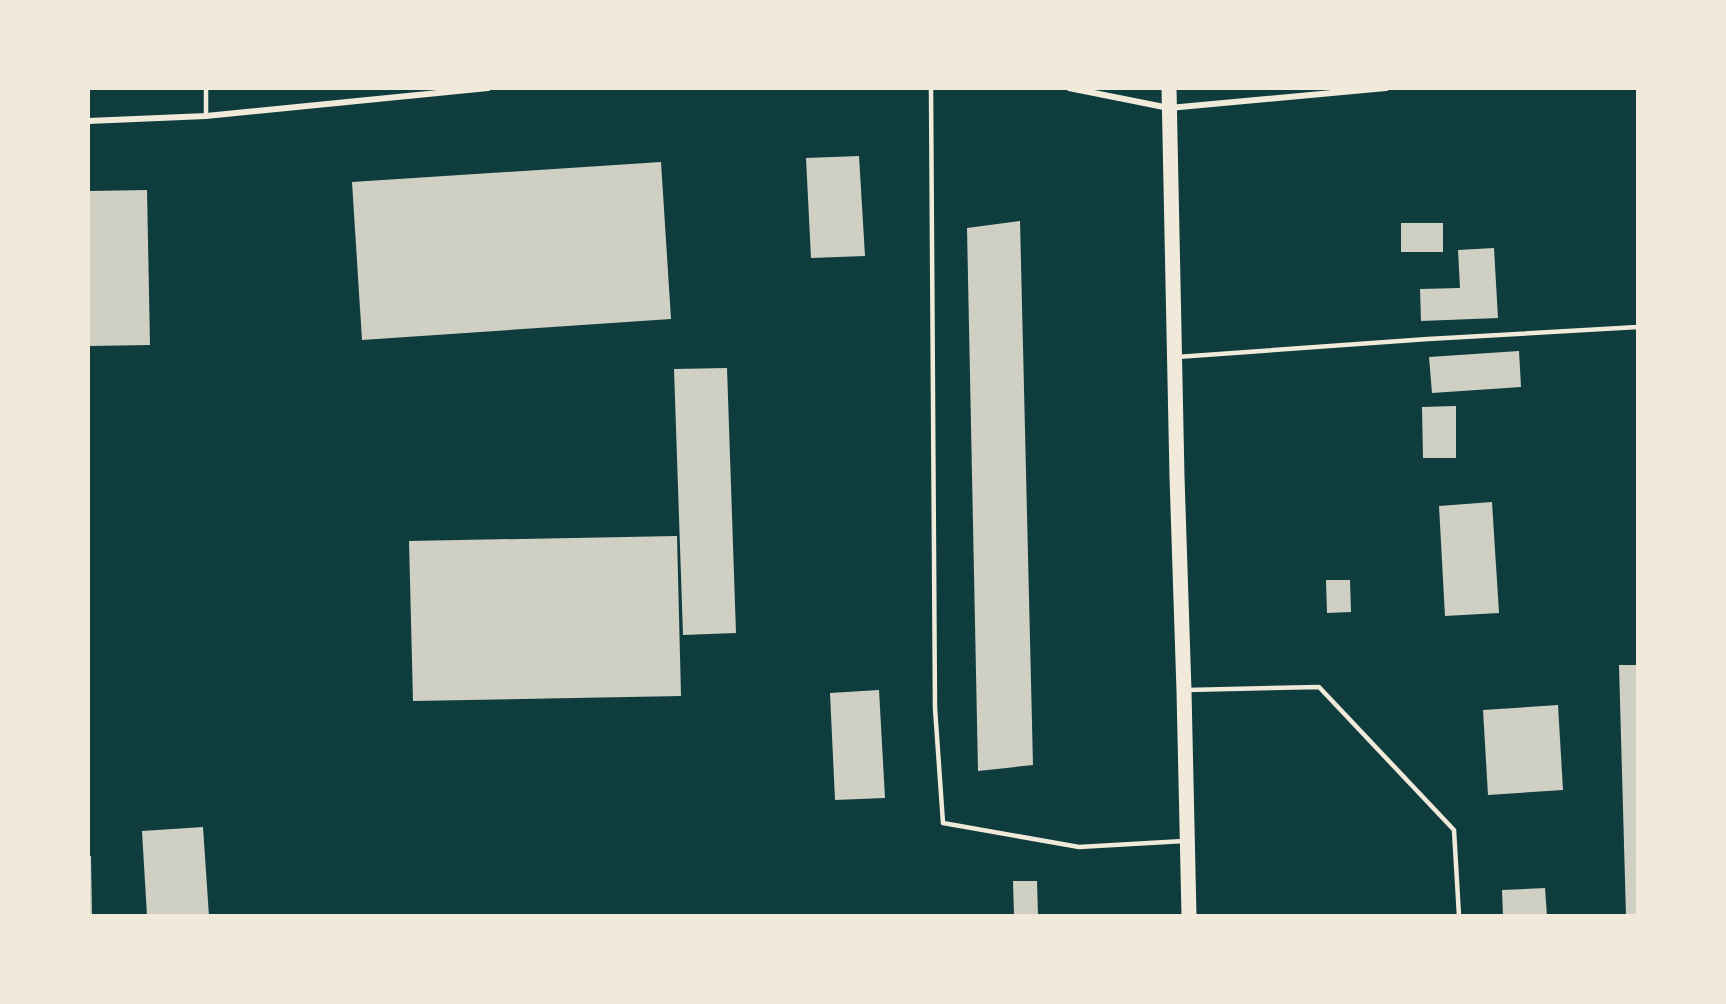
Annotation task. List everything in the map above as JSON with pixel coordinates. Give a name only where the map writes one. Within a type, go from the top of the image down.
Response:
[{"type":"main road","points":[[1169,88],[1189,915]]},
{"type":"street","points":[[88,121],[206,116],[488,88]]},
{"type":"street","points":[[1069,88],[1169,108],[1386,88]]},
{"type":"lane","points":[[206,88],[206,116]]},
{"type":"lane","points":[[931,88],[935,708],[943,824],[1078,848],[1187,841]]},
{"type":"lane","points":[[1174,357],[1638,327]]},
{"type":"lane","points":[[1184,691],[1319,687],[1454,830],[1459,915]]},
{"type":"building","points":[[859,156],[865,256],[811,258],[806,158]]},
{"type":"building","points":[[661,162],[671,319],[362,340],[352,182]]},
{"type":"building","points":[[147,190],[150,345],[88,346],[88,191]]},
{"type":"building","points":[[1020,221],[1033,765],[978,771],[967,228]]},
{"type":"building","points":[[1401,223],[1443,223],[1443,252],[1401,252]]},
{"type":"building","points":[[1494,248],[1498,318],[1421,321],[1420,289],[1460,288],[1458,250]]},
{"type":"building","points":[[1519,351],[1521,387],[1432,393],[1429,357]]},
{"type":"building","points":[[727,368],[736,633],[683,635],[674,369]]},
{"type":"building","points":[[1456,406],[1456,458],[1423,458],[1422,407]]},
{"type":"building","points":[[1492,502],[1499,613],[1445,616],[1439,506]]},
{"type":"building","points":[[677,536],[681,696],[413,701],[409,541]]},
{"type":"building","points":[[1326,580],[1350,580],[1351,612],[1327,613]]},
{"type":"building","points":[[1619,665],[1638,665],[1638,916],[1626,916]]},
{"type":"building","points":[[879,690],[885,798],[835,800],[830,693]]},
{"type":"building","points":[[1558,705],[1563,790],[1488,795],[1483,710]]},
{"type":"building","points":[[203,827],[209,916],[147,916],[142,831]]},
{"type":"building","points":[[88,856],[91,856],[92,916],[88,916]]},
{"type":"building","points":[[1013,881],[1037,881],[1038,916],[1014,916]]},
{"type":"building","points":[[1545,888],[1547,916],[1503,916],[1502,890]]}]
